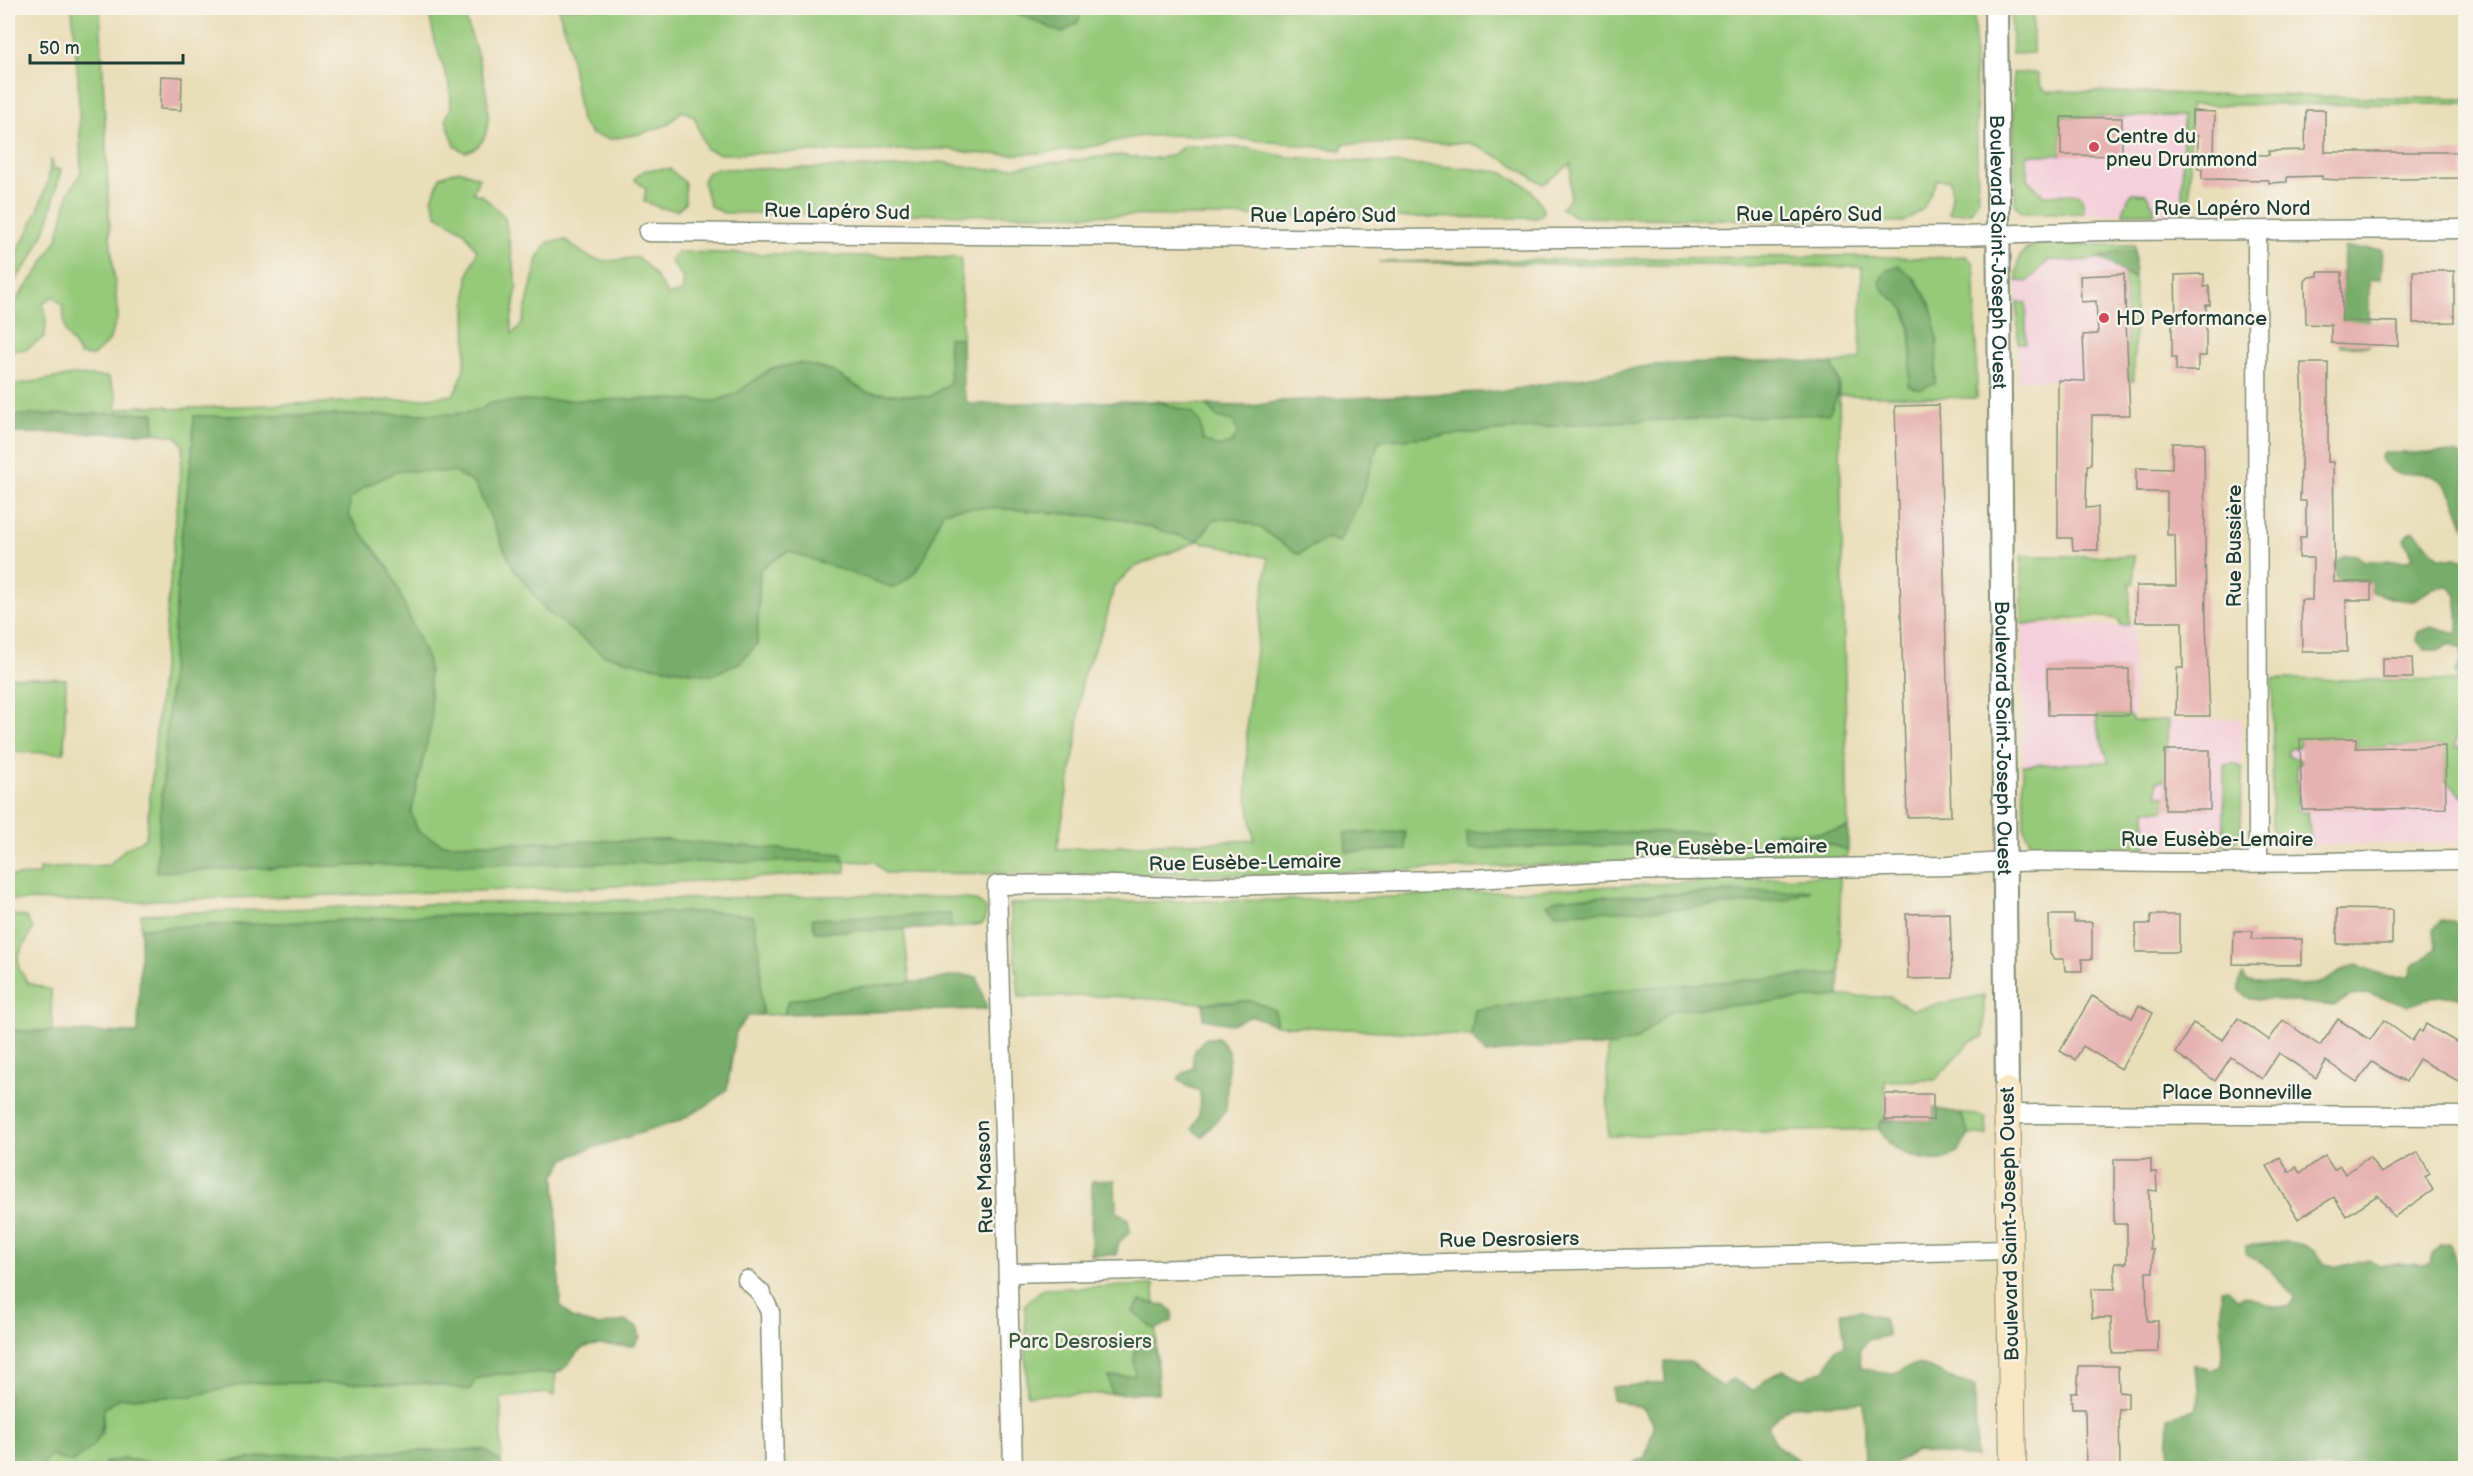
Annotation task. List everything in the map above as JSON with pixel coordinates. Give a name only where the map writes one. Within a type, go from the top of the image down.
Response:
[{"type":"main road","name":"Boulevard Saint-Joseph Ouest","points":[[2008,1103],[2013,1468]]},
{"type":"street","name":"Boulevard Saint-Joseph Ouest","points":[[1996,8],[2008,1103]]},
{"type":"street","name":"Rue Lapéro Nord","points":[[1998,234],[2200,230],[2466,229]]},
{"type":"street","name":"Rue Bussière","points":[[2257,231],[2258,861]]},
{"type":"street","name":"Rue Lapéro Sud","points":[[648,232],[1388,239],[1998,234]]},
{"type":"street","name":"Rue Eusèbe-Lemaire","points":[[997,885],[1079,884],[1185,887],[1276,885],[1474,879],[1614,871],[1949,866],[2005,861],[2466,860]]},
{"type":"street","name":"Rue Masson","points":[[997,885],[1013,1468]]},
{"type":"street","name":"Place Bonneville","points":[[2008,1103],[2466,1116]]},
{"type":"street","name":"Rue Desrosiers","points":[[1009,1273],[2010,1250]]},
{"type":"street","points":[[747,1280],[761,1293],[770,1312],[774,1468]]},
{"type":"shaded area","points":[[2013,105],[2190,105],[2190,204],[2186,214],[2022,213],[2015,204]]},
{"type":"shaded area","points":[[2036,245],[2135,245],[2134,381],[2018,380],[2017,260],[2020,253]]},
{"type":"shaded area","points":[[2022,624],[2134,625],[2133,721],[2241,719],[2242,823],[2241,834],[2237,841],[2230,845],[2146,847],[2144,761],[2023,765]]},
{"type":"shaded area","points":[[2273,679],[2465,681],[2465,843],[2291,845],[2281,843],[2274,838],[2272,830]]},
{"type":"green space","points":[[72,8],[100,8],[110,234],[118,316],[109,341],[93,356],[80,355],[65,331],[63,306],[53,296],[43,304],[46,318],[45,336],[27,349],[8,351],[8,311],[39,270],[58,237],[69,192],[81,173],[78,80]]},
{"type":"green space","points":[[428,8],[462,8],[486,88],[488,111],[486,130],[479,145],[464,152],[455,146],[446,120],[451,107],[450,87],[435,42]]},
{"type":"green space","points":[[558,8],[801,8],[809,11],[823,8],[989,8],[1022,15],[1062,33],[1077,23],[1084,8],[1974,8],[1978,199],[1971,212],[1949,214],[1952,196],[1950,180],[1937,180],[1923,209],[1904,222],[1576,217],[1561,208],[1570,198],[1571,164],[1543,184],[1507,161],[1470,143],[1343,144],[1342,150],[1244,139],[1170,135],[1122,139],[1083,148],[1015,155],[981,154],[947,149],[720,154],[706,149],[694,116],[682,111],[667,125],[640,134],[610,139],[591,134],[581,121],[568,40]]},
{"type":"green space","points":[[989,8],[1084,8],[1077,23],[1062,33],[1022,15]]},
{"type":"green space","points":[[2011,8],[2033,8],[2033,53],[2012,54]]},
{"type":"green space","points":[[2013,73],[2038,73],[2041,86],[2046,91],[2466,99],[2465,104],[2190,105],[2190,204],[2186,214],[2182,214],[2183,116],[2061,117],[2061,155],[2027,155],[2027,179],[2043,195],[2077,194],[2082,196],[2084,213],[2022,213],[2015,204]]},
{"type":"green space","points":[[1184,146],[1245,148],[1288,157],[1501,172],[1527,186],[1544,212],[1537,218],[724,213],[710,206],[703,181],[707,173],[717,169],[904,167],[940,162],[989,170],[1119,155],[1149,159],[1171,156]]},
{"type":"green space","points":[[51,159],[54,169],[61,169],[49,220],[33,256],[8,290],[8,264],[25,238],[38,210],[48,181]]},
{"type":"green space","points":[[670,169],[685,183],[685,203],[677,210],[660,208],[644,201],[646,189],[634,179],[645,170]]},
{"type":"green space","points":[[459,170],[479,178],[473,193],[483,196],[505,217],[517,287],[511,323],[512,334],[522,324],[538,258],[548,242],[566,240],[583,253],[598,260],[616,261],[637,257],[651,270],[668,295],[683,292],[683,278],[670,260],[678,252],[961,258],[962,338],[948,338],[950,383],[929,397],[866,392],[832,371],[772,368],[735,394],[715,401],[662,399],[520,401],[489,403],[479,411],[456,414],[194,416],[192,455],[181,537],[156,872],[311,866],[644,862],[669,840],[442,844],[418,831],[411,814],[416,784],[390,570],[349,516],[349,499],[364,487],[398,471],[455,471],[476,485],[512,566],[545,609],[602,654],[646,665],[712,675],[757,644],[760,569],[788,551],[821,562],[934,531],[943,512],[958,508],[996,508],[1116,518],[1198,541],[1213,520],[1232,518],[1259,527],[1299,554],[1328,538],[1339,542],[1359,503],[1379,441],[1589,423],[1839,394],[1840,382],[1832,364],[1860,359],[1862,267],[1378,262],[1966,256],[1973,263],[1975,274],[1977,398],[1839,395],[1848,828],[1818,833],[1776,832],[1774,840],[1818,841],[1848,850],[1846,858],[1661,861],[1273,875],[885,873],[875,862],[845,861],[846,872],[583,888],[138,902],[8,900],[8,876],[38,875],[39,869],[109,865],[125,849],[146,838],[183,445],[176,436],[154,433],[154,413],[8,415],[8,386],[74,375],[108,377],[117,397],[116,410],[139,406],[167,406],[169,409],[419,399],[453,395],[464,368],[468,278],[477,251],[464,231],[437,215],[432,199],[440,177]],"holes":[[[1915,278],[1930,303],[1938,344],[1909,386],[1911,346],[1909,326],[1903,306]],[[1198,541],[1268,558],[1247,719],[1247,794],[1254,840],[1057,849],[1077,738],[1082,678],[1105,624],[1114,586],[1135,567]],[[1466,832],[1710,832],[1709,843]]]},
{"type":"green space","points":[[2133,193],[2146,194],[2154,207],[2154,213],[2123,213],[2129,196]]},
{"type":"green space","points":[[2036,245],[2135,245],[2135,251],[2086,260],[2049,260],[2027,282],[2017,281],[2017,268],[2021,254]]},
{"type":"green space","points":[[2344,248],[2383,249],[2381,279],[2369,280],[2369,346],[2340,346]]},
{"type":"green space","points":[[2119,251],[2135,251],[2135,278],[2099,258]]},
{"type":"green space","points":[[1898,265],[1922,290],[1934,318],[1937,350],[1935,384],[1920,389],[1908,386],[1912,344],[1907,313],[1879,283],[1885,271]]},
{"type":"green space","points":[[2124,274],[2135,278],[2134,381],[2130,381],[2128,370]]},
{"type":"green space","points":[[2017,302],[2026,303],[2026,343],[2018,343]]},
{"type":"green space","points":[[948,338],[962,338],[963,389],[968,404],[1156,401],[1193,413],[1200,422],[1203,440],[1217,447],[1232,443],[1238,432],[1233,421],[1217,417],[1207,405],[1253,406],[1282,401],[1504,391],[1653,365],[1788,360],[1832,364],[1838,389],[1836,400],[1829,414],[1589,423],[1379,441],[1359,503],[1339,542],[1328,538],[1298,554],[1259,527],[1232,518],[1213,520],[1198,541],[1116,518],[996,508],[958,508],[943,512],[921,564],[906,580],[894,588],[788,551],[760,569],[757,644],[741,662],[712,675],[646,665],[602,654],[545,609],[512,566],[476,485],[455,472],[398,471],[364,487],[350,499],[349,516],[390,570],[428,662],[432,720],[411,813],[418,831],[442,844],[669,840],[842,854],[844,861],[311,866],[156,872],[181,537],[192,455],[194,416],[456,414],[479,411],[489,403],[520,401],[662,399],[715,401],[735,394],[772,368],[801,363],[832,371],[866,392],[929,397],[950,383]]},
{"type":"green space","points":[[1156,401],[1207,405],[1217,417],[1233,421],[1239,432],[1232,443],[1217,447],[1203,441],[1197,422],[1188,412]]},
{"type":"green space","points":[[154,413],[154,433],[8,433],[8,415]]},
{"type":"green space","points":[[2383,453],[2456,453],[2465,456],[2465,528],[2451,495],[2440,481],[2425,474],[2401,475],[2393,472],[2380,459]]},
{"type":"green space","points":[[2414,531],[2439,557],[2465,559],[2465,681],[2459,681],[2455,672],[2461,662],[2462,649],[2450,644],[2438,650],[2425,650],[2416,640],[2418,632],[2431,627],[2457,634],[2459,624],[2457,595],[2448,586],[2433,588],[2413,601],[2394,599],[2371,592],[2370,582],[2337,580],[2334,562],[2345,556],[2357,555],[2364,561],[2405,561],[2412,558],[2404,539],[2408,533]]},
{"type":"green space","points":[[2021,556],[2134,556],[2134,583],[2130,583],[2129,625],[2120,625],[2119,620],[2107,617],[2083,617],[2022,624]]},
{"type":"green space","points":[[8,677],[66,679],[64,753],[8,752]]},
{"type":"green space","points":[[2273,679],[2465,681],[2465,730],[2456,730],[2455,747],[2465,747],[2465,798],[2446,781],[2444,746],[2399,747],[2389,744],[2385,747],[2356,748],[2356,739],[2300,740],[2300,746],[2289,749],[2287,755],[2300,760],[2300,764],[2297,764],[2298,812],[2308,812],[2311,845],[2282,843],[2274,836],[2272,830]]},
{"type":"green space","points":[[2096,715],[2129,715],[2133,721],[2168,720],[2165,780],[2157,781],[2157,795],[2165,796],[2165,810],[2146,810],[2146,847],[2038,846],[2028,838],[2024,828],[2023,765],[2109,762],[2099,735]]},
{"type":"green space","points":[[2234,764],[2242,768],[2241,834],[2233,843],[2221,845],[2224,825],[2224,765]]},
{"type":"green space","points":[[1848,828],[1848,850],[1818,841],[1773,840],[1776,832],[1818,833]]},
{"type":"green space","points":[[1405,832],[1406,850],[1346,852],[1345,833]]},
{"type":"green space","points":[[1466,832],[1711,832],[1710,843],[1469,849]]},
{"type":"green space","points":[[1840,875],[1840,973],[1475,1010],[1471,1036],[1276,1025],[1275,1010],[1252,1001],[1204,1003],[1111,996],[1019,997],[1010,904],[1347,899]],"holes":[[[1809,890],[1785,900],[1557,899]]]},
{"type":"green space","points":[[1811,890],[1785,900],[1677,909],[1555,913],[1547,904],[1557,899],[1579,897]]},
{"type":"green space","points":[[872,895],[973,900],[982,905],[986,913],[982,924],[951,928],[949,914],[815,932],[904,929],[910,983],[857,987],[788,1001],[784,1014],[762,1015],[760,950],[752,916],[714,912],[410,916],[141,928],[141,914],[431,904]]},
{"type":"green space","points":[[714,912],[753,916],[760,950],[762,1015],[748,1016],[736,1032],[727,1089],[711,1103],[679,1121],[589,1149],[565,1159],[555,1175],[560,1304],[571,1318],[599,1326],[624,1321],[637,1327],[640,1337],[634,1346],[585,1347],[556,1373],[495,1374],[476,1379],[470,1390],[426,1383],[398,1385],[249,1383],[192,1396],[120,1398],[104,1408],[100,1434],[93,1446],[72,1462],[50,1456],[38,1468],[8,1468],[8,1031],[138,1033],[141,928],[410,916]]},
{"type":"green space","points":[[8,914],[26,917],[33,929],[18,956],[19,969],[28,983],[51,990],[52,1031],[8,1031]]},
{"type":"green space","points":[[950,914],[951,928],[815,932],[812,919]]},
{"type":"green space","points":[[2441,920],[2453,921],[2465,930],[2465,999],[2454,996],[2437,996],[2407,1006],[2371,994],[2350,996],[2334,1006],[2250,999],[2239,991],[2239,981],[2243,975],[2247,981],[2298,985],[2317,984],[2357,964],[2395,977],[2409,976],[2413,965],[2436,948],[2434,930]]},
{"type":"green space","points":[[1840,973],[1839,996],[1671,1011],[1636,1040],[1614,1046],[1540,1047],[1486,1054],[1471,1036],[1475,1010],[1638,988]]},
{"type":"green space","points":[[961,975],[977,977],[987,1009],[784,1014],[788,1001],[857,987],[927,981]]},
{"type":"green space","points":[[1984,995],[1984,1037],[1970,1042],[1935,1080],[1885,1081],[1885,1120],[1880,1121],[1879,1129],[1608,1136],[1607,1046],[1636,1040],[1671,1011],[1839,996],[1890,997],[1912,1010]]},
{"type":"green space","points":[[1253,1001],[1275,1010],[1276,1025],[1252,1016],[1231,1024],[1203,1019],[1204,1003]]},
{"type":"green space","points":[[1206,1038],[1218,1038],[1229,1052],[1226,1110],[1202,1137],[1192,1129],[1199,1115],[1200,1091],[1187,1086],[1178,1078],[1194,1068],[1195,1052]]},
{"type":"green space","points":[[1933,1108],[1961,1114],[1969,1135],[1955,1154],[1944,1160],[1929,1160],[1900,1151],[1886,1139],[1879,1129],[1880,1121],[1933,1120]]},
{"type":"green space","points":[[1961,1114],[1981,1115],[1986,1118],[1987,1135],[1969,1135]]},
{"type":"green space","points":[[1115,1180],[1116,1211],[1128,1219],[1130,1232],[1119,1242],[1116,1255],[1091,1255],[1092,1181]]},
{"type":"green space","points":[[2285,1242],[2308,1247],[2325,1264],[2338,1267],[2369,1259],[2379,1266],[2398,1263],[2423,1265],[2431,1263],[2433,1254],[2440,1245],[2450,1244],[2457,1265],[2465,1275],[2465,1468],[2170,1468],[2168,1417],[2195,1410],[2199,1399],[2198,1381],[2193,1365],[2212,1370],[2222,1364],[2221,1290],[2228,1289],[2238,1299],[2243,1296],[2270,1305],[2289,1307],[2295,1297],[2266,1266],[2246,1255],[2246,1246]]},
{"type":"green space","name":"Parc Desrosiers","points":[[1154,1285],[1158,1393],[1027,1395],[1025,1304],[1043,1289]]},
{"type":"green space","points":[[1140,1301],[1167,1306],[1173,1312],[1172,1321],[1155,1330],[1133,1311]]},
{"type":"green space","points":[[1860,1311],[1884,1318],[1888,1336],[1867,1340],[1859,1351],[1861,1368],[1889,1373],[1919,1365],[1975,1387],[1976,1458],[1916,1451],[1895,1463],[1865,1466],[1863,1402],[1790,1406],[1768,1425],[1775,1444],[1807,1468],[1623,1468],[1645,1457],[1654,1427],[1644,1409],[1612,1399],[1612,1387],[1665,1383],[1665,1362],[1690,1362],[1722,1387],[1732,1379],[1754,1391],[1766,1379],[1783,1370],[1803,1379],[1826,1369],[1835,1350],[1845,1345],[1841,1312]]},
{"type":"green space","points":[[1155,1339],[1158,1393],[1111,1393],[1109,1377],[1135,1375],[1134,1358],[1138,1341]]},
{"type":"green space","points":[[556,1373],[554,1396],[546,1393],[501,1398],[501,1463],[485,1450],[321,1453],[226,1462],[210,1468],[189,1468],[124,1459],[105,1463],[103,1468],[38,1468],[50,1456],[72,1461],[102,1435],[104,1408],[120,1398],[192,1396],[249,1383],[398,1385],[426,1383],[470,1390],[475,1379],[495,1374]]},
{"type":"green space","points":[[485,1450],[501,1463],[502,1468],[210,1468],[226,1462],[280,1454]]},
{"type":"green space","points":[[124,1459],[189,1468],[103,1468],[105,1463]]},
{"type":"building","points":[[161,76],[182,77],[181,110],[160,109]]},
{"type":"building","points":[[2306,110],[2325,110],[2325,152],[2463,152],[2463,178],[2341,180],[2322,179],[2322,176],[2287,177],[2287,182],[2269,183],[2269,180],[2202,179],[2202,169],[2198,169],[2198,136],[2192,135],[2192,111],[2215,112],[2214,154],[2269,155],[2269,151],[2305,150]]},
{"type":"building","points":[[2061,117],[2122,118],[2122,156],[2061,155]]},
{"type":"building","points":[[2413,271],[2454,271],[2454,322],[2413,323]]},
{"type":"building","points":[[2318,272],[2342,272],[2342,321],[2398,322],[2398,346],[2331,343],[2331,325],[2306,324],[2305,281],[2309,277],[2318,276]]},
{"type":"building","points":[[2124,274],[2130,415],[2092,415],[2091,465],[2087,465],[2086,508],[2098,507],[2098,550],[2073,550],[2072,538],[2058,538],[2058,380],[2085,381],[2083,335],[2098,334],[2096,301],[2081,302],[2080,276]]},
{"type":"building","points":[[2204,274],[2204,287],[2209,286],[2210,305],[2206,305],[2206,356],[2198,356],[2198,371],[2176,371],[2176,358],[2172,358],[2172,323],[2176,323],[2175,275]]},
{"type":"building","points":[[2301,363],[2328,363],[2328,462],[2333,462],[2334,582],[2371,582],[2371,600],[2346,600],[2347,652],[2302,652],[2301,600],[2312,600],[2313,558],[2299,558],[2300,537],[2306,537],[2306,501],[2300,501],[2303,400]]},
{"type":"building","points":[[1939,405],[1951,816],[1907,817],[1895,406]]},
{"type":"building","points":[[2172,443],[2204,443],[2206,622],[2210,716],[2176,716],[2177,668],[2183,668],[2182,622],[2136,622],[2136,586],[2176,586],[2175,535],[2167,535],[2167,492],[2136,492],[2136,468],[2172,469]]},
{"type":"building","points":[[2383,658],[2412,658],[2413,678],[2383,678]]},
{"type":"building","points":[[2047,669],[2129,669],[2129,715],[2048,715]]},
{"type":"building","points":[[2356,738],[2356,748],[2445,746],[2446,808],[2302,810],[2300,739]]},
{"type":"building","points":[[2165,750],[2210,750],[2210,810],[2165,810]]},
{"type":"building","points":[[2337,909],[2392,910],[2392,944],[2337,944]]},
{"type":"building","points":[[1950,913],[1952,978],[1908,979],[1906,914]]},
{"type":"building","points":[[2049,915],[2074,915],[2074,922],[2092,922],[2092,959],[2082,959],[2082,971],[2065,971],[2064,959],[2054,959],[2050,954]]},
{"type":"building","points":[[2151,915],[2179,915],[2179,952],[2136,952],[2136,924],[2150,924]]},
{"type":"building","points":[[2234,931],[2253,931],[2252,939],[2302,939],[2302,965],[2233,964]]},
{"type":"building","points":[[2092,996],[2132,1018],[2139,1005],[2153,1013],[2121,1069],[2083,1046],[2075,1060],[2060,1051]]},
{"type":"building","points":[[2238,1018],[2269,1040],[2283,1020],[2320,1046],[2338,1019],[2370,1040],[2384,1020],[2412,1041],[2419,1030],[2422,1032],[2426,1024],[2466,1048],[2466,1068],[2458,1081],[2419,1059],[2406,1082],[2372,1062],[2357,1082],[2326,1061],[2316,1078],[2279,1053],[2262,1079],[2231,1057],[2215,1081],[2176,1053],[2193,1023],[2223,1040]]},
{"type":"building","points":[[1885,1094],[1933,1094],[1933,1120],[1885,1120]]},
{"type":"building","points":[[2418,1152],[2430,1174],[2425,1177],[2433,1190],[2394,1217],[2378,1195],[2346,1216],[2334,1197],[2298,1219],[2267,1166],[2280,1158],[2289,1172],[2296,1167],[2300,1173],[2325,1156],[2334,1170],[2340,1166],[2345,1174],[2369,1157],[2381,1173]]},
{"type":"building","points":[[2114,1159],[2151,1159],[2151,1172],[2156,1172],[2157,1191],[2149,1190],[2150,1249],[2153,1249],[2153,1272],[2146,1272],[2147,1321],[2158,1321],[2158,1352],[2112,1353],[2111,1318],[2092,1318],[2091,1289],[2115,1289],[2115,1263],[2127,1263],[2127,1224],[2114,1224]]},
{"type":"building","points":[[2079,1366],[2118,1366],[2119,1392],[2128,1393],[2128,1409],[2119,1409],[2120,1468],[2086,1468],[2085,1409],[2072,1409],[2071,1393],[2077,1393]]},
{"type":"place","name":"Centre du pneu Drummond","points":[[2094,147]]},
{"type":"place","name":"HD Performance","points":[[2104,318]]}]
